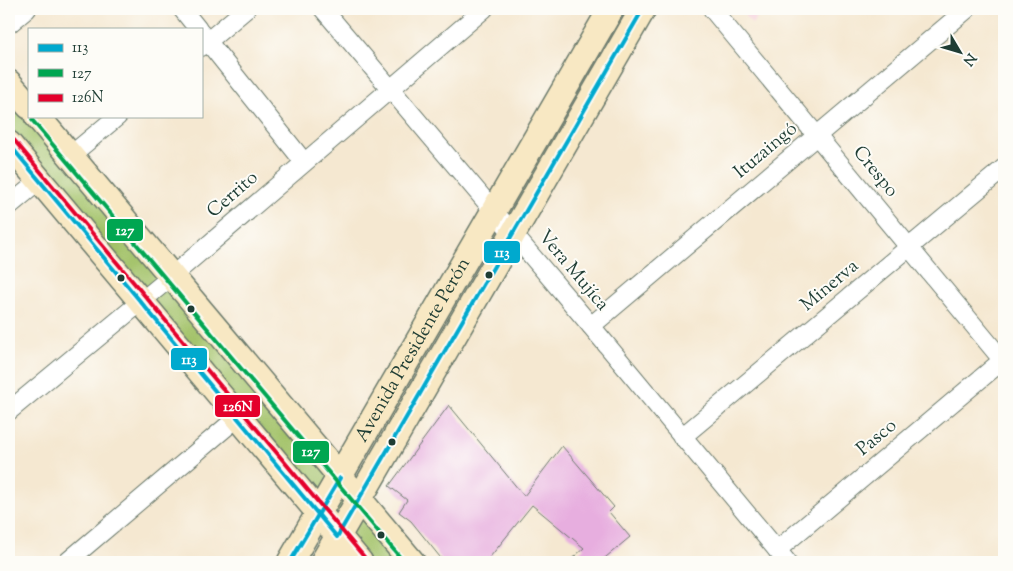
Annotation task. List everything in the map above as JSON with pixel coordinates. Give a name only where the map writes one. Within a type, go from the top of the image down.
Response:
[{"type":"main road","name":"Avenida Presidente Perón","points":[[290,562],[611,9]]},
{"type":"main road","name":"Avenida Presidente Perón","points":[[323,562],[644,9]]},
{"type":"main road","points":[[9,83],[28,105]]},
{"type":"main road","points":[[39,118],[412,562]]},
{"type":"main road","points":[[9,144],[318,515],[360,562]]},
{"type":"street","points":[[9,24],[27,9]]},
{"type":"street","points":[[182,9],[196,28]]},
{"type":"street","points":[[246,9],[202,37],[304,162]]},
{"type":"street","name":"Vera Mujíca","points":[[323,9],[495,211],[782,556]]},
{"type":"street","name":"Cerrito","points":[[9,411],[172,276],[484,9]]},
{"type":"street","name":"Crespo","points":[[712,9],[1004,361]]},
{"type":"street","name":"Ituzaingó","points":[[591,326],[967,9]]},
{"type":"street","points":[[70,156],[116,118]]},
{"type":"street","name":"Minerva","points":[[682,437],[1004,168]]},
{"type":"street","points":[[9,206],[39,181]]},
{"type":"street","name":"Pasco","points":[[782,556],[1004,361]]},
{"type":"street","points":[[67,562],[238,417]]},
{"type":"shaded area","points":[[739,9],[762,9],[752,24]]},
{"type":"green space","points":[[9,83],[28,106],[28,118],[38,118],[412,562],[360,562],[9,144]]},
{"type":"building","points":[[449,405],[524,496],[562,446],[614,507],[609,512],[630,537],[600,562],[568,562],[584,548],[532,505],[486,562],[444,562],[411,521],[399,512],[407,500],[389,486]]},
{"type":"transit line","name":"113","points":[[9,144],[337,537],[643,9]]},
{"type":"transit line","name":"127","points":[[32,120],[404,562]]},
{"type":"transit line","name":"126N","points":[[14,140],[365,558]]},
{"type":"transit line","name":"113","points":[[290,562],[340,478]]}]
